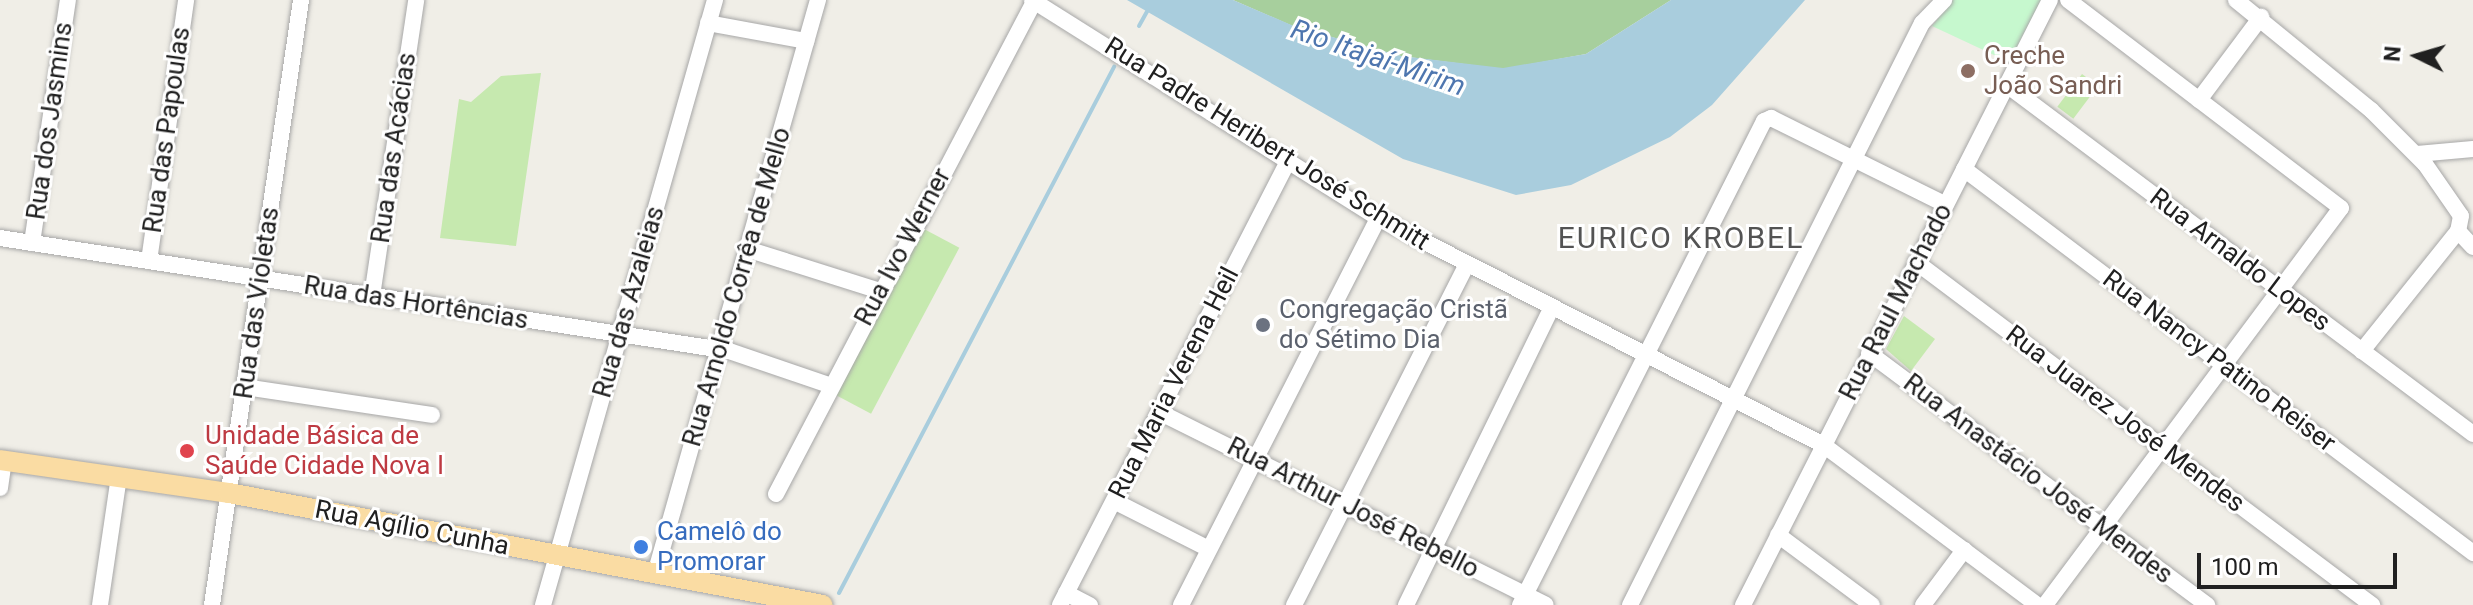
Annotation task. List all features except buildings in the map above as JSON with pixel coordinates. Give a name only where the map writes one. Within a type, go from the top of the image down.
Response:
[{"type":"main road","name":"Rua Agílio Cunha","points":[[2,460],[229,493],[823,605]]},
{"type":"street","name":"Rua dos Jasmins","points":[[32,243],[68,0]]},
{"type":"street","name":"Rua das Papoulas","points":[[149,261],[186,0]]},
{"type":"street","name":"Rua das Violetas","points":[[212,605],[301,0]]},
{"type":"street","name":"Rua das Acácias","points":[[372,296],[416,0]]},
{"type":"street","name":"Rua das Azaleias","points":[[543,605],[715,0]]},
{"type":"street","name":"Rua Arnoldo Corrêa de Mello","points":[[655,574],[818,0]]},
{"type":"street","points":[[1630,605],[1922,23],[1944,0]]},
{"type":"street","name":"Rua Raul Machado","points":[[1743,605],[1822,444],[2050,0]]},
{"type":"street","points":[[2045,605],[2341,208],[2068,0]]},
{"type":"street","points":[[2236,0],[2261,17],[2417,154],[2458,210],[2458,231],[2362,351]]},
{"type":"street","name":"Rua Padre Heribert José Schmitt","points":[[1033,1],[1378,218],[1822,444],[2037,605]]},
{"type":"street","name":"Rua Ivo Werner","points":[[776,494],[829,385],[1033,1]]},
{"type":"street","points":[[2199,100],[2261,17]]},
{"type":"street","points":[[708,23],[806,41]]},
{"type":"street","name":"Rua Arnaldo Lopes","points":[[2007,85],[2473,434]]},
{"type":"street","points":[[1522,600],[1771,118],[1946,205]]},
{"type":"street","points":[[2417,154],[2473,149]]},
{"type":"street","name":"Rua Maria Verena Heil","points":[[1063,599],[1288,161]]},
{"type":"street","name":"Rua Nancy Patino Reiser","points":[[1964,169],[2473,553]]},
{"type":"street","points":[[1181,605],[1378,218]]},
{"type":"street","points":[[2458,231],[2473,247]]},
{"type":"street","name":"Rua das Hortências","points":[[0,238],[718,350],[829,385]]},
{"type":"street","points":[[747,249],[880,291]]},
{"type":"street","name":"Rua Juarez José Mendes","points":[[1916,262],[2372,605]]},
{"type":"street","points":[[1294,605],[1467,264]]},
{"type":"street","points":[[1406,605],[1552,307]]},
{"type":"street","name":"Rua Anastácio José Mendes","points":[[1869,353],[2207,605]]},
{"type":"street","points":[[245,387],[432,415]]},
{"type":"street","name":"Rua Arthur José Rebello","points":[[1159,412],[1433,549],[1522,600],[1546,605]]},
{"type":"street","points":[[0,488],[2,460]]},
{"type":"street","points":[[100,605],[119,477]]},
{"type":"street","points":[[1114,501],[1209,549]]},
{"type":"street","points":[[1778,535],[1872,605]]},
{"type":"street","points":[[1923,605],[1964,550]]},
{"type":"street","points":[[1063,599],[1090,605]]},
{"type":"green space","points":[[1233,0],[1671,0],[1586,54],[1503,69],[1401,56],[1295,27]]},
{"type":"green space","points":[[1953,0],[2041,0],[2009,62],[1932,26]]},
{"type":"green space","points":[[541,73],[516,246],[440,238],[459,99],[471,102],[501,76]]},
{"type":"green space","points":[[2082,74],[2098,86],[2073,119],[2057,107]]},
{"type":"green space","points":[[924,229],[959,248],[871,414],[836,395]]},
{"type":"green space","points":[[1904,316],[1935,339],[1911,371],[1886,349]]},
{"type":"water","name":"Rio Itajaí-Mirim","points":[[1127,0],[1233,0],[1296,27],[1401,56],[1503,68],[1586,54],[1671,0],[1805,0],[1712,105],[1670,137],[1571,185],[1516,195],[1403,159]]},
{"type":"waterway","points":[[1139,26],[1148,10]]},
{"type":"waterway","points":[[839,593],[1114,67]]},
{"type":"place","name":"Creche João Sandri","points":[[1968,71]]},
{"type":"place","name":"Congregação Cristã do Sétimo Dia","points":[[1263,325]]},
{"type":"place","name":"Unidade Básica de Saúde Cidade Nova I","points":[[187,451]]},
{"type":"place","name":"Camelô do Promorar","points":[[641,547]]},
{"type":"district","name":"EURICO KROBEL","points":[[1681,238]]}]
